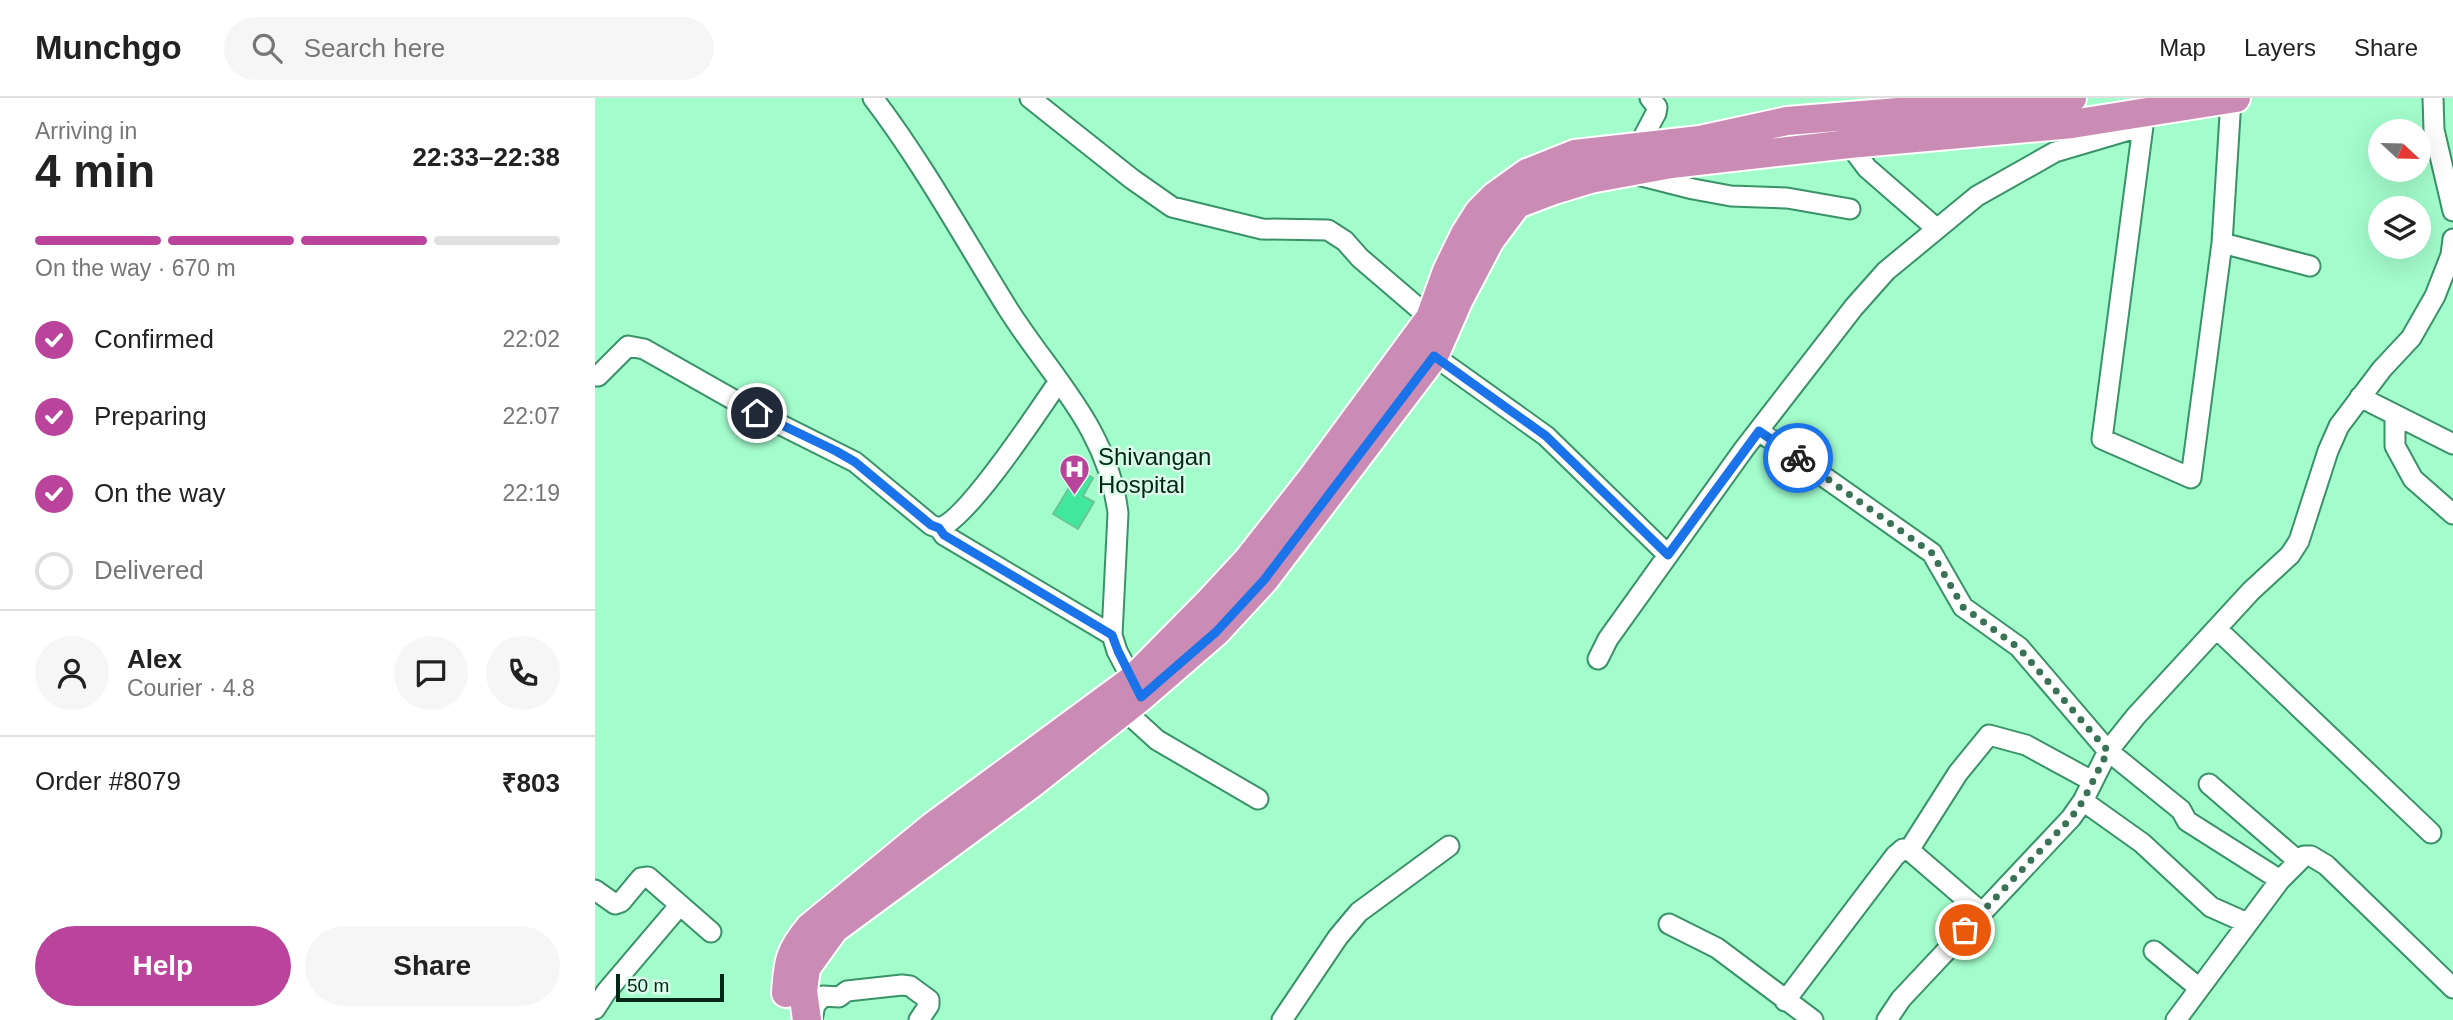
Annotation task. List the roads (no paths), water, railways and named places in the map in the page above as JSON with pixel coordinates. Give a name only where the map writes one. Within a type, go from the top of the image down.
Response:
[{"type":"highway","points":[[810,1020],[803,990],[806,968],[834,929],[1031,784],[1132,696],[1216,632],[1264,580],[1434,356],[1459,299],[1490,240],[1517,204],[1630,160],[1700,140],[1787,121],[2073,98]]},
{"type":"highway","points":[[789,1020],[787,967],[795,945],[810,927],[932,827],[1132,696],[1248,560],[1430,318],[1447,271],[1479,212],[1495,196],[1527,173],[1575,154],[1630,160],[1849,144],[2143,118],[2233,98]]},
{"type":"street","points":[[873,98],[1019,325],[1086,419],[1100,448],[1118,513],[1112,635],[1132,696],[1157,740],[1258,799]]},
{"type":"street","points":[[1030,98],[1132,179],[1173,206],[1262,229],[1328,230],[1345,241],[1360,258],[1430,318]]},
{"type":"street","points":[[1675,98],[1653,105],[1630,160],[1693,189],[1731,196],[1787,198],[1850,209]]},
{"type":"street","points":[[1598,659],[1608,639],[1759,431],[1854,307],[1886,271],[1977,195],[2055,152],[2143,118],[2102,439],[2191,478],[2222,243],[2233,98]]},
{"type":"street","points":[[2433,98],[2434,130],[2453,211]]},
{"type":"street","points":[[1849,144],[1867,168],[1937,229]]},
{"type":"street","points":[[1887,1020],[1902,999],[2071,818],[2083,801],[2108,751],[2136,716],[2251,592],[2290,555],[2298,541],[2339,426],[2382,369],[2411,338],[2435,296],[2451,255],[2453,239]]},
{"type":"street","points":[[2222,243],[2310,266]]},
{"type":"street","points":[[595,376],[628,346],[644,349],[757,413],[836,451],[880,482],[931,525],[939,528],[944,535],[1112,635]]},
{"type":"street","points":[[1434,356],[1546,436],[1668,555]]},
{"type":"street","points":[[939,528],[949,523],[975,495],[1059,381]]},
{"type":"street","points":[[2360,397],[2453,444]]},
{"type":"street","points":[[2395,415],[2395,446],[2413,480],[2453,514]]},
{"type":"street","points":[[1759,431],[1932,553],[1963,607],[2019,648],[2108,751],[2181,810],[2187,821],[2280,880]]},
{"type":"street","points":[[2217,629],[2431,833]]},
{"type":"street","points":[[1909,850],[1958,773],[1989,735],[2026,745],[2092,781]]},
{"type":"street","points":[[2209,784],[2297,860]]},
{"type":"street","points":[[2083,801],[2142,844],[2211,907],[2248,923]]},
{"type":"street","points":[[1282,1020],[1338,937],[1359,912],[1449,846]]},
{"type":"street","points":[[1785,1001],[1903,849],[1909,850],[1982,912]]},
{"type":"street","points":[[2176,1020],[2280,880],[2297,860],[2304,856],[2311,856],[2326,865],[2453,988]]},
{"type":"street","points":[[595,890],[615,904],[621,902],[645,876],[711,932]]},
{"type":"street","points":[[595,1009],[606,992],[680,905]]},
{"type":"street","points":[[1669,924],[1717,948],[1813,1020]]},
{"type":"street","points":[[2154,951],[2199,988]]},
{"type":"street","points":[[810,1020],[815,1005],[823,996],[839,997],[847,991],[902,985],[910,986],[929,1000],[929,1005],[919,1020]]},
{"type":"place","name":"Shivangan Hospital","points":[[1075,497]]}]
